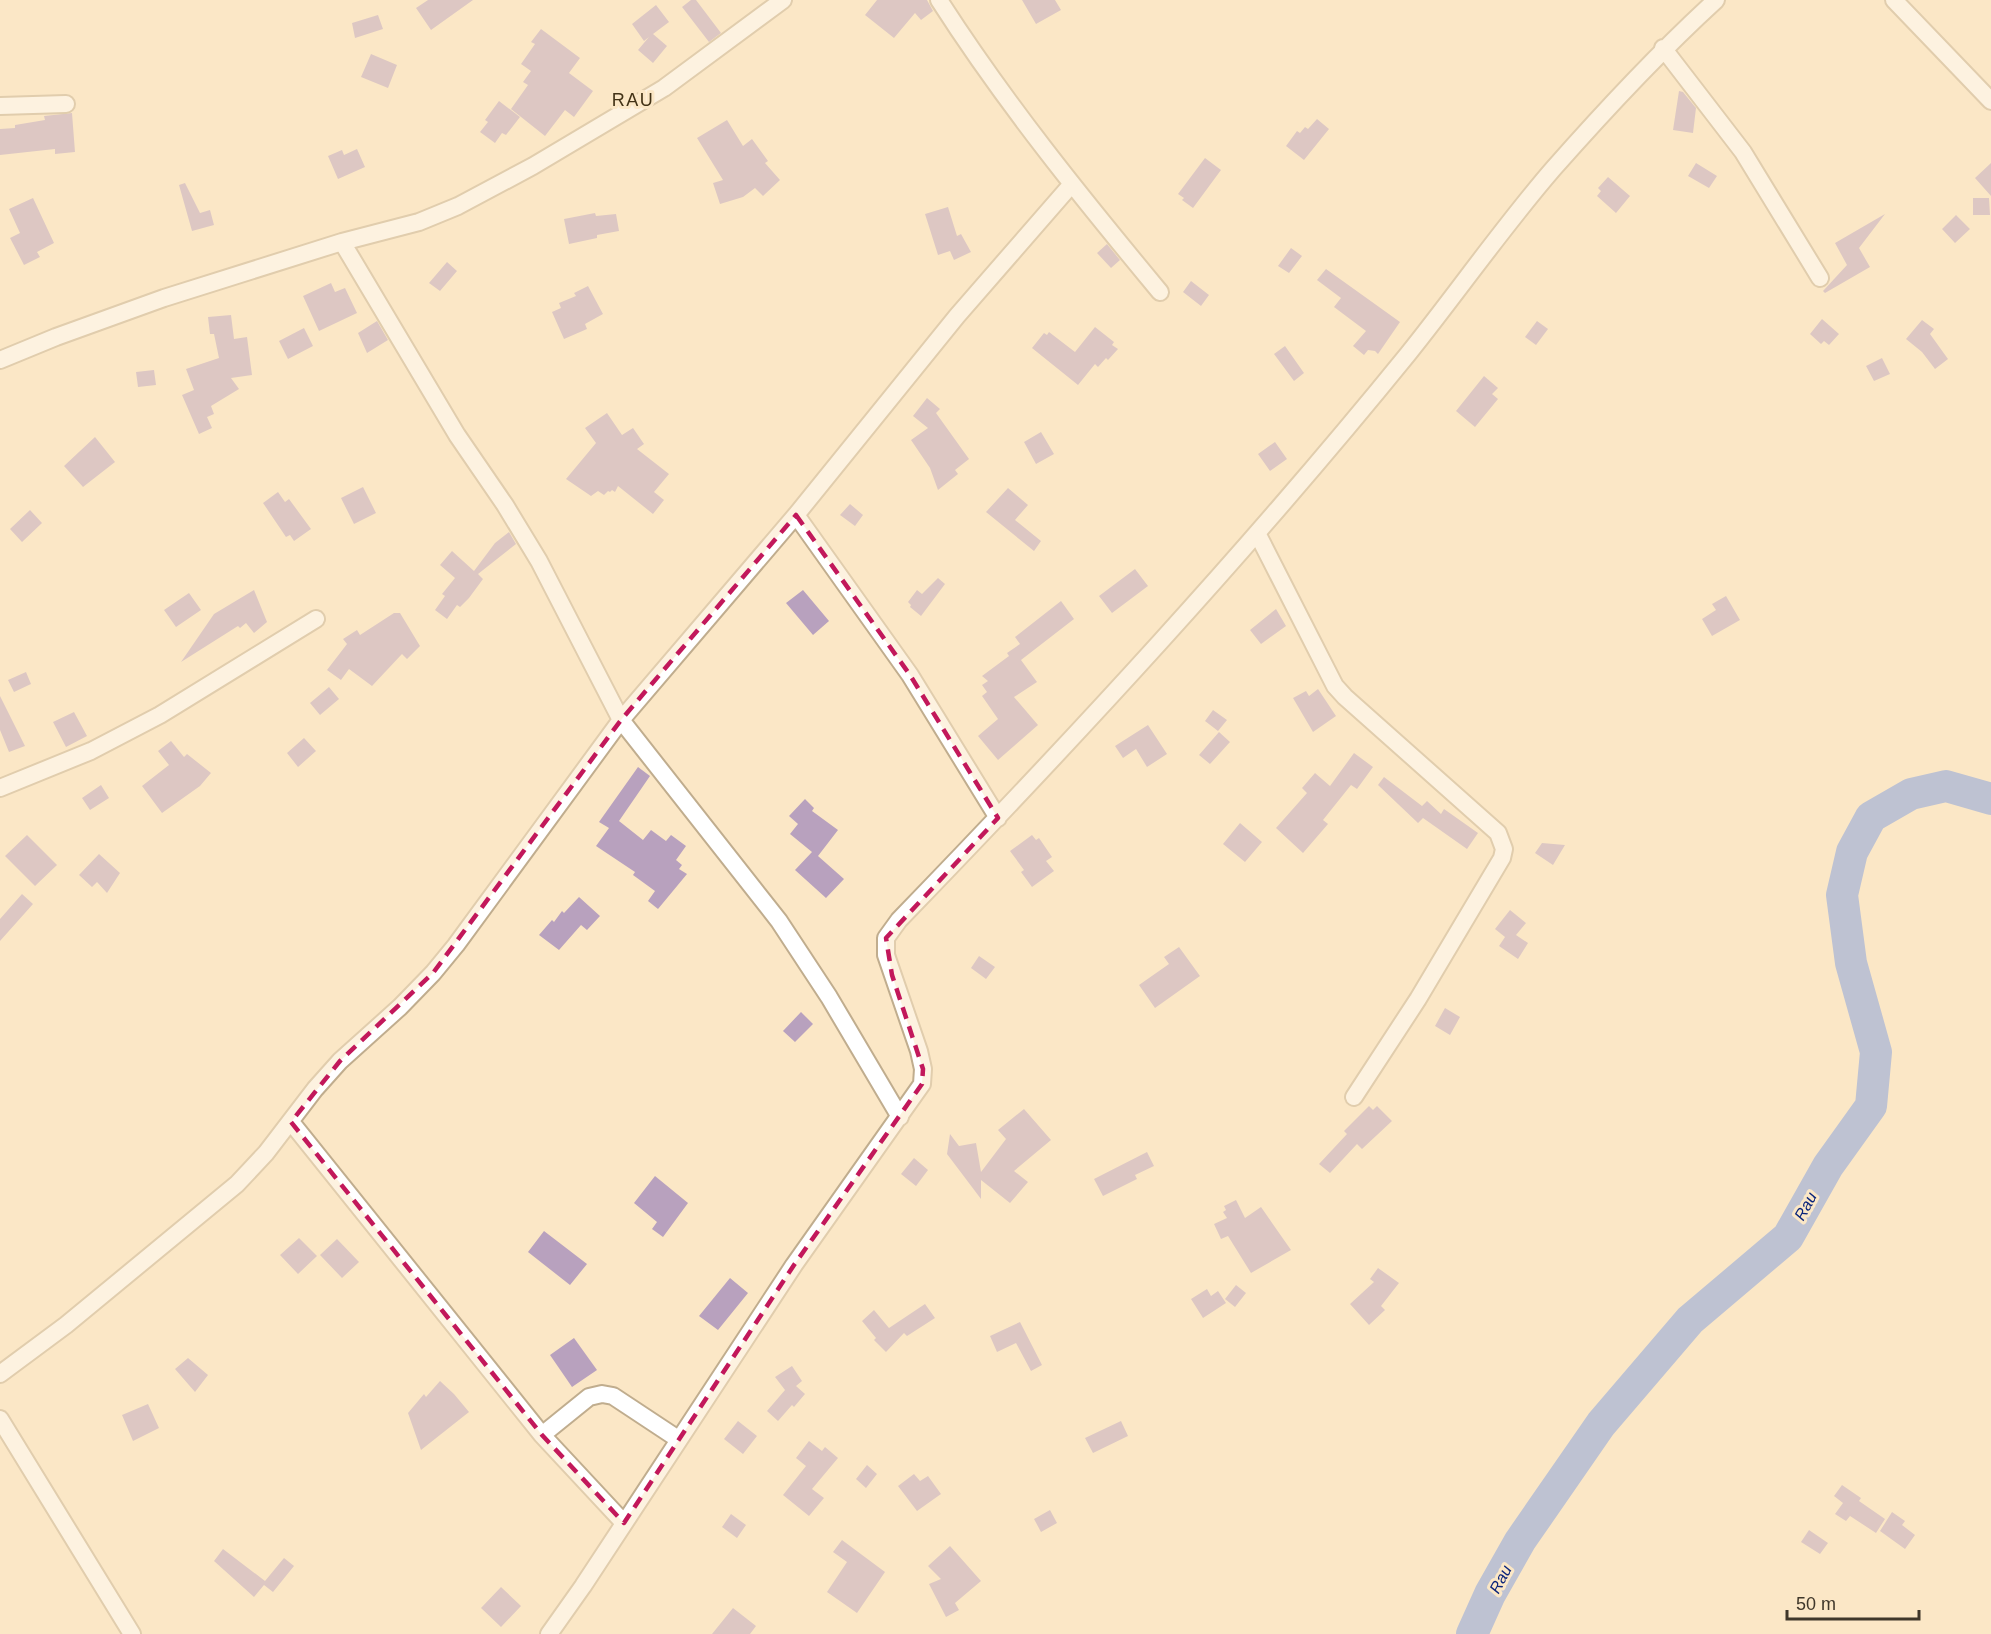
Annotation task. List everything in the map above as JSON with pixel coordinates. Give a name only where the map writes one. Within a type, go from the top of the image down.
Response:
[{"type":"street","points":[[0,360],[164,298],[342,242],[440,215],[524,171],[664,88],[783,0]]},
{"type":"street","points":[[939,0],[967,44],[1071,185],[1160,292]]},
{"type":"street","points":[[549,1634],[794,1264],[922,1084],[923,1069],[886,955],[886,938],[899,920],[998,818],[1257,533],[1408,354],[1552,170],[1664,48],[1716,0]]},
{"type":"street","points":[[1894,0],[1991,101]]},
{"type":"street","points":[[1664,48],[1743,152],[1820,278]]},
{"type":"street","points":[[0,106],[66,104]]},
{"type":"street","points":[[0,1374],[66,1325],[237,1184],[340,1061],[400,1006],[445,959],[621,720],[796,515],[957,316],[1071,185]]},
{"type":"street","points":[[342,242],[445,415],[539,561],[621,720],[785,930],[829,997],[900,1117]]},
{"type":"street","points":[[796,515],[910,675],[998,818]]},
{"type":"street","points":[[1257,533],[1335,686],[1345,698],[1498,833],[1504,849],[1502,858],[1418,999],[1354,1097]]},
{"type":"street","points":[[0,788],[91,752],[150,721],[316,619]]},
{"type":"street","points":[[291,1122],[542,1435],[624,1523]]},
{"type":"street","points":[[542,1435],[589,1397],[602,1394],[613,1396],[678,1439]]},
{"type":"street","points":[[0,1419],[132,1634]]},
{"type":"highlighted area","points":[[796,515],[910,675],[998,818],[886,938],[892,975],[923,1069],[922,1084],[794,1265],[624,1523],[542,1435],[291,1122],[340,1061],[433,973],[621,720]]},
{"type":"building","points":[[428,0],[473,0],[431,30],[416,8]]},
{"type":"building","points":[[691,0],[696,0],[721,33],[709,42],[682,7]]},
{"type":"building","points":[[877,0],[927,0],[933,11],[921,20],[915,13],[894,38],[865,15]]},
{"type":"building","points":[[1022,0],[1055,0],[1061,10],[1036,24]]},
{"type":"building","points":[[656,5],[669,22],[653,34],[667,46],[653,63],[638,50],[649,37],[644,41],[632,24]]},
{"type":"building","points":[[378,15],[383,29],[355,38],[352,23]]},
{"type":"building","points":[[541,29],[580,58],[569,73],[593,91],[574,117],[565,110],[545,136],[511,109],[528,85],[523,82],[531,71],[521,64],[535,44],[531,42]]},
{"type":"building","points":[[371,54],[397,65],[388,88],[361,77]]},
{"type":"building","points":[[1679,91],[1683,92],[1696,108],[1693,133],[1673,130]]},
{"type":"building","points":[[499,101],[520,117],[506,135],[502,133],[495,143],[480,132],[488,122],[485,120]]},
{"type":"building","points":[[72,113],[75,152],[55,154],[55,149],[0,155],[0,129],[15,128],[15,125],[45,120],[44,116]]},
{"type":"building","points":[[1317,119],[1329,129],[1304,160],[1286,146],[1297,131],[1300,133],[1305,127],[1308,129]]},
{"type":"building","points":[[727,120],[743,146],[752,139],[768,161],[765,163],[780,180],[763,196],[755,188],[743,197],[720,204],[713,183],[723,180],[697,138]]},
{"type":"building","points":[[357,149],[365,167],[338,179],[328,156],[342,150],[344,155]]},
{"type":"building","points":[[1205,158],[1221,170],[1193,208],[1178,194]]},
{"type":"building","points":[[1696,163],[1717,176],[1709,188],[1688,176]]},
{"type":"building","points":[[1991,163],[1991,196],[1975,178]]},
{"type":"building","points":[[1608,177],[1630,196],[1616,213],[1597,196],[1601,191],[1598,188]]},
{"type":"building","points":[[185,183],[200,213],[210,210],[214,225],[192,231],[179,185]]},
{"type":"building","points":[[33,198],[54,243],[37,252],[40,257],[24,265],[10,238],[20,233],[9,209]]},
{"type":"building","points":[[1973,198],[1989,198],[1990,215],[1973,215]]},
{"type":"building","points":[[948,207],[957,236],[961,234],[971,252],[954,260],[950,251],[938,255],[925,214]]},
{"type":"building","points":[[595,213],[596,216],[616,214],[619,231],[569,244],[564,219]]},
{"type":"building","points":[[1885,214],[1859,248],[1870,267],[1825,293],[1823,291],[1847,265],[1835,243]]},
{"type":"building","points":[[1956,215],[1970,229],[1955,243],[1942,229]]},
{"type":"building","points":[[1107,244],[1120,260],[1111,268],[1097,253]]},
{"type":"building","points":[[1291,248],[1302,256],[1289,273],[1278,266]]},
{"type":"building","points":[[447,262],[457,271],[440,291],[429,283]]},
{"type":"building","points":[[1326,269],[1400,322],[1378,354],[1368,350],[1364,355],[1353,346],[1366,331],[1334,307],[1341,298],[1317,280]]},
{"type":"building","points":[[1191,281],[1209,295],[1201,306],[1183,292]]},
{"type":"building","points":[[331,283],[335,292],[345,288],[357,313],[319,331],[303,296]]},
{"type":"building","points":[[588,286],[603,314],[585,324],[587,329],[564,339],[552,312],[561,308],[559,303],[576,296],[574,293]]},
{"type":"building","points":[[231,315],[234,339],[247,337],[252,375],[231,378],[239,389],[211,406],[214,414],[207,417],[212,428],[199,434],[182,395],[194,390],[186,369],[219,358],[214,334],[210,334],[208,317]]},
{"type":"building","points":[[1822,319],[1839,334],[1829,345],[1824,341],[1821,344],[1810,334]]},
{"type":"building","points":[[1922,320],[1934,329],[1930,334],[1948,359],[1935,369],[1922,352],[1906,339]]},
{"type":"building","points":[[377,321],[388,340],[367,353],[358,333]]},
{"type":"building","points":[[1537,321],[1548,329],[1536,345],[1525,337]]},
{"type":"building","points":[[1095,327],[1114,342],[1112,345],[1118,349],[1098,367],[1095,364],[1078,385],[1032,348],[1044,333],[1047,335],[1049,332],[1075,352]]},
{"type":"building","points":[[304,328],[313,346],[288,359],[279,341]]},
{"type":"building","points":[[1285,346],[1304,373],[1294,381],[1274,354]]},
{"type":"building","points":[[1882,358],[1890,374],[1874,381],[1866,366]]},
{"type":"building","points":[[154,370],[156,385],[138,387],[136,372]]},
{"type":"building","points":[[1484,376],[1498,388],[1492,394],[1498,399],[1475,427],[1456,411]]},
{"type":"building","points":[[927,398],[940,409],[936,413],[969,459],[955,470],[958,474],[938,490],[930,468],[911,440],[928,428],[913,416]]},
{"type":"building","points":[[607,413],[622,435],[633,428],[644,444],[637,449],[669,474],[654,492],[664,500],[653,514],[618,486],[615,492],[608,491],[604,495],[598,491],[591,496],[566,479],[596,443],[585,428]]},
{"type":"building","points":[[1041,432],[1054,454],[1036,464],[1024,442]]},
{"type":"building","points":[[95,437],[115,462],[83,487],[64,466]]},
{"type":"building","points":[[1275,442],[1287,459],[1270,471],[1258,454]]},
{"type":"building","points":[[363,487],[376,513],[354,524],[341,498]]},
{"type":"building","points":[[1008,488],[1028,505],[1015,520],[1041,541],[1034,551],[986,512]]},
{"type":"building","points":[[278,492],[285,502],[289,499],[311,529],[294,541],[290,535],[286,537],[263,503]]},
{"type":"building","points":[[850,504],[863,515],[855,526],[840,515]]},
{"type":"building","points":[[30,510],[42,523],[22,542],[10,529]]},
{"type":"building","points":[[509,532],[516,544],[478,574],[483,579],[469,598],[460,607],[457,605],[447,619],[435,610],[445,596],[442,594],[455,578],[440,565],[452,551],[474,571],[495,543]]},
{"type":"building","points":[[1135,569],[1148,586],[1112,613],[1099,596]]},
{"type":"building","points":[[938,578],[945,584],[921,616],[910,607],[908,602],[917,590],[922,594]]},
{"type":"building","points":[[254,590],[267,622],[254,633],[246,623],[240,628],[238,626],[181,662],[214,614]]},
{"type":"building","points":[[803,590],[829,621],[813,635],[786,603]]},
{"type":"building","points":[[189,593],[201,610],[176,627],[164,610]]},
{"type":"building","points":[[1726,596],[1740,620],[1712,636],[1702,619],[1716,610],[1712,604]]},
{"type":"building","points":[[1061,601],[1074,619],[1021,660],[1037,682],[1014,697],[1038,725],[998,760],[978,736],[998,719],[982,696],[987,692],[982,685],[988,681],[982,676],[1009,656],[1007,653],[1020,644],[1015,637]]},
{"type":"building","points":[[1276,609],[1286,626],[1261,644],[1250,630]]},
{"type":"building","points":[[394,613],[400,613],[420,646],[407,659],[402,654],[372,686],[349,669],[341,680],[327,670],[347,644],[343,639],[357,630],[360,635]]},
{"type":"building","points":[[26,672],[31,684],[14,692],[8,680]]},
{"type":"building","points":[[329,687],[339,699],[320,715],[310,703]]},
{"type":"building","points":[[1318,689],[1336,716],[1313,732],[1293,698],[1306,691],[1309,696]]},
{"type":"building","points":[[0,696],[25,746],[9,752],[0,730]]},
{"type":"building","points":[[1213,710],[1227,720],[1218,731],[1205,721]]},
{"type":"building","points":[[74,712],[87,736],[66,747],[53,722]]},
{"type":"building","points":[[1148,725],[1167,754],[1147,767],[1136,749],[1123,758],[1115,746]]},
{"type":"building","points":[[1219,732],[1230,742],[1210,764],[1199,755]]},
{"type":"building","points":[[304,738],[316,751],[298,767],[287,753]]},
{"type":"building","points":[[171,741],[184,757],[187,754],[211,773],[200,786],[162,813],[142,786],[169,765],[158,751]]},
{"type":"building","points":[[1354,753],[1373,767],[1357,789],[1351,785],[1323,820],[1328,824],[1303,853],[1276,828],[1307,793],[1302,788],[1315,773],[1330,786]]},
{"type":"building","points":[[638,767],[650,776],[619,821],[643,840],[651,830],[666,841],[671,835],[686,846],[676,860],[682,865],[679,869],[687,874],[658,909],[648,901],[655,891],[633,875],[635,872],[596,846],[609,828],[599,822]]},
{"type":"building","points":[[1384,777],[1422,806],[1427,801],[1441,814],[1444,809],[1478,833],[1467,849],[1423,818],[1418,823],[1378,785]]},
{"type":"building","points":[[101,785],[109,798],[90,810],[82,798]]},
{"type":"building","points":[[805,799],[814,808],[812,811],[838,830],[818,856],[844,879],[826,898],[795,870],[812,852],[790,834],[798,824],[789,816]]},
{"type":"building","points":[[1240,823],[1262,842],[1245,862],[1223,844]]},
{"type":"building","points":[[27,835],[57,865],[35,886],[5,856]]},
{"type":"building","points":[[1032,835],[1036,840],[1039,838],[1052,857],[1046,861],[1054,871],[1032,887],[1021,872],[1024,870],[1010,851]]},
{"type":"building","points":[[1542,843],[1565,845],[1553,865],[1535,853]]},
{"type":"building","points":[[99,854],[120,873],[107,893],[97,882],[92,887],[79,875]]},
{"type":"building","points":[[22,894],[33,904],[0,941],[0,919]]},
{"type":"building","points":[[579,897],[600,916],[587,930],[581,925],[559,950],[539,935],[552,920],[554,922],[562,911],[564,913]]},
{"type":"building","points":[[1510,910],[1526,923],[1516,935],[1528,943],[1518,959],[1499,946],[1505,937],[1495,929]]},
{"type":"building","points":[[1179,947],[1200,976],[1155,1008],[1139,985],[1169,964],[1164,957]]},
{"type":"building","points":[[979,956],[995,967],[986,979],[971,968]]},
{"type":"building","points":[[1445,1008],[1460,1017],[1450,1035],[1435,1026]]},
{"type":"building","points":[[801,1012],[813,1024],[795,1042],[783,1031]]},
{"type":"building","points":[[1369,1106],[1373,1110],[1377,1106],[1392,1121],[1362,1149],[1357,1144],[1330,1173],[1319,1164],[1347,1134],[1344,1131]]},
{"type":"building","points":[[1024,1109],[1051,1140],[1014,1171],[1028,1182],[1010,1203],[981,1180],[981,1199],[947,1154],[950,1134],[959,1146],[976,1143],[981,1172],[1006,1139],[998,1130]]},
{"type":"building","points":[[1147,1152],[1154,1166],[1135,1175],[1137,1179],[1103,1196],[1094,1179]]},
{"type":"building","points":[[914,1158],[928,1170],[916,1186],[901,1174]]},
{"type":"building","points":[[655,1176],[688,1203],[663,1237],[652,1229],[657,1222],[634,1203]]},
{"type":"building","points":[[1236,1200],[1245,1218],[1261,1207],[1291,1250],[1251,1273],[1228,1236],[1221,1239],[1214,1224],[1227,1218],[1223,1212],[1226,1210],[1224,1206]]},
{"type":"building","points":[[544,1231],[587,1264],[570,1285],[528,1252]]},
{"type":"building","points":[[299,1238],[317,1256],[298,1274],[280,1255]]},
{"type":"building","points":[[337,1239],[359,1262],[342,1278],[320,1255]]},
{"type":"building","points":[[1378,1268],[1399,1283],[1381,1306],[1385,1310],[1369,1325],[1350,1304],[1374,1282],[1370,1279]]},
{"type":"building","points":[[730,1278],[748,1293],[718,1330],[699,1316]]},
{"type":"building","points":[[1236,1285],[1246,1293],[1235,1307],[1225,1299]]},
{"type":"building","points":[[1207,1289],[1211,1296],[1218,1291],[1226,1303],[1203,1318],[1191,1299]]},
{"type":"building","points":[[925,1304],[935,1318],[907,1336],[904,1333],[886,1352],[874,1340],[876,1338],[862,1321],[874,1310],[889,1328]]},
{"type":"building","points":[[1020,1322],[1042,1365],[1031,1371],[1016,1343],[997,1352],[990,1336]]},
{"type":"building","points":[[574,1338],[597,1370],[572,1387],[550,1355]]},
{"type":"building","points":[[188,1358],[208,1375],[195,1392],[175,1369]]},
{"type":"building","points":[[792,1366],[802,1381],[796,1386],[805,1394],[778,1421],[767,1411],[785,1390],[775,1377]]},
{"type":"building","points":[[440,1381],[469,1412],[421,1450],[408,1413],[424,1394],[426,1397]]},
{"type":"building","points":[[148,1404],[159,1428],[133,1441],[122,1415]]},
{"type":"building","points":[[738,1421],[757,1436],[743,1454],[724,1439]]},
{"type":"building","points":[[1121,1421],[1128,1436],[1093,1453],[1085,1438]]},
{"type":"building","points":[[809,1441],[822,1451],[825,1447],[838,1458],[812,1489],[824,1498],[809,1516],[783,1495],[806,1466],[796,1458]]},
{"type":"building","points":[[867,1465],[877,1474],[866,1488],[856,1479]]},
{"type":"building","points":[[914,1474],[920,1481],[928,1476],[941,1494],[917,1511],[898,1486]]},
{"type":"building","points":[[1842,1485],[1861,1498],[1859,1501],[1885,1519],[1876,1533],[1850,1516],[1846,1521],[1835,1514],[1843,1503],[1834,1496]]},
{"type":"building","points":[[1050,1510],[1057,1523],[1041,1532],[1034,1519]]},
{"type":"building","points":[[1892,1512],[1905,1521],[1902,1525],[1915,1535],[1905,1549],[1880,1531]]},
{"type":"building","points":[[731,1514],[746,1525],[737,1538],[722,1527]]},
{"type":"building","points":[[1809,1530],[1828,1543],[1820,1554],[1801,1542]]},
{"type":"building","points":[[842,1540],[885,1572],[857,1613],[827,1592],[847,1562],[833,1552]]},
{"type":"building","points":[[950,1546],[981,1581],[955,1603],[959,1610],[946,1617],[929,1584],[941,1579],[928,1566]]},
{"type":"building","points":[[223,1549],[265,1581],[284,1558],[294,1566],[273,1592],[264,1585],[254,1597],[214,1561]]},
{"type":"building","points":[[501,1587],[521,1606],[501,1627],[481,1608]]},
{"type":"building","points":[[733,1608],[756,1626],[750,1634],[712,1634]]},
{"type":"waterway","name":"Rau","points":[[1472,1634],[1490,1594],[1520,1541],[1601,1424],[1690,1320],[1788,1237],[1828,1166],[1871,1106],[1876,1052],[1851,963],[1842,895],[1852,852],[1871,817],[1911,794],[1946,786],[1991,799]]},
{"type":"district","name":"RAU","points":[[633,100]]}]
